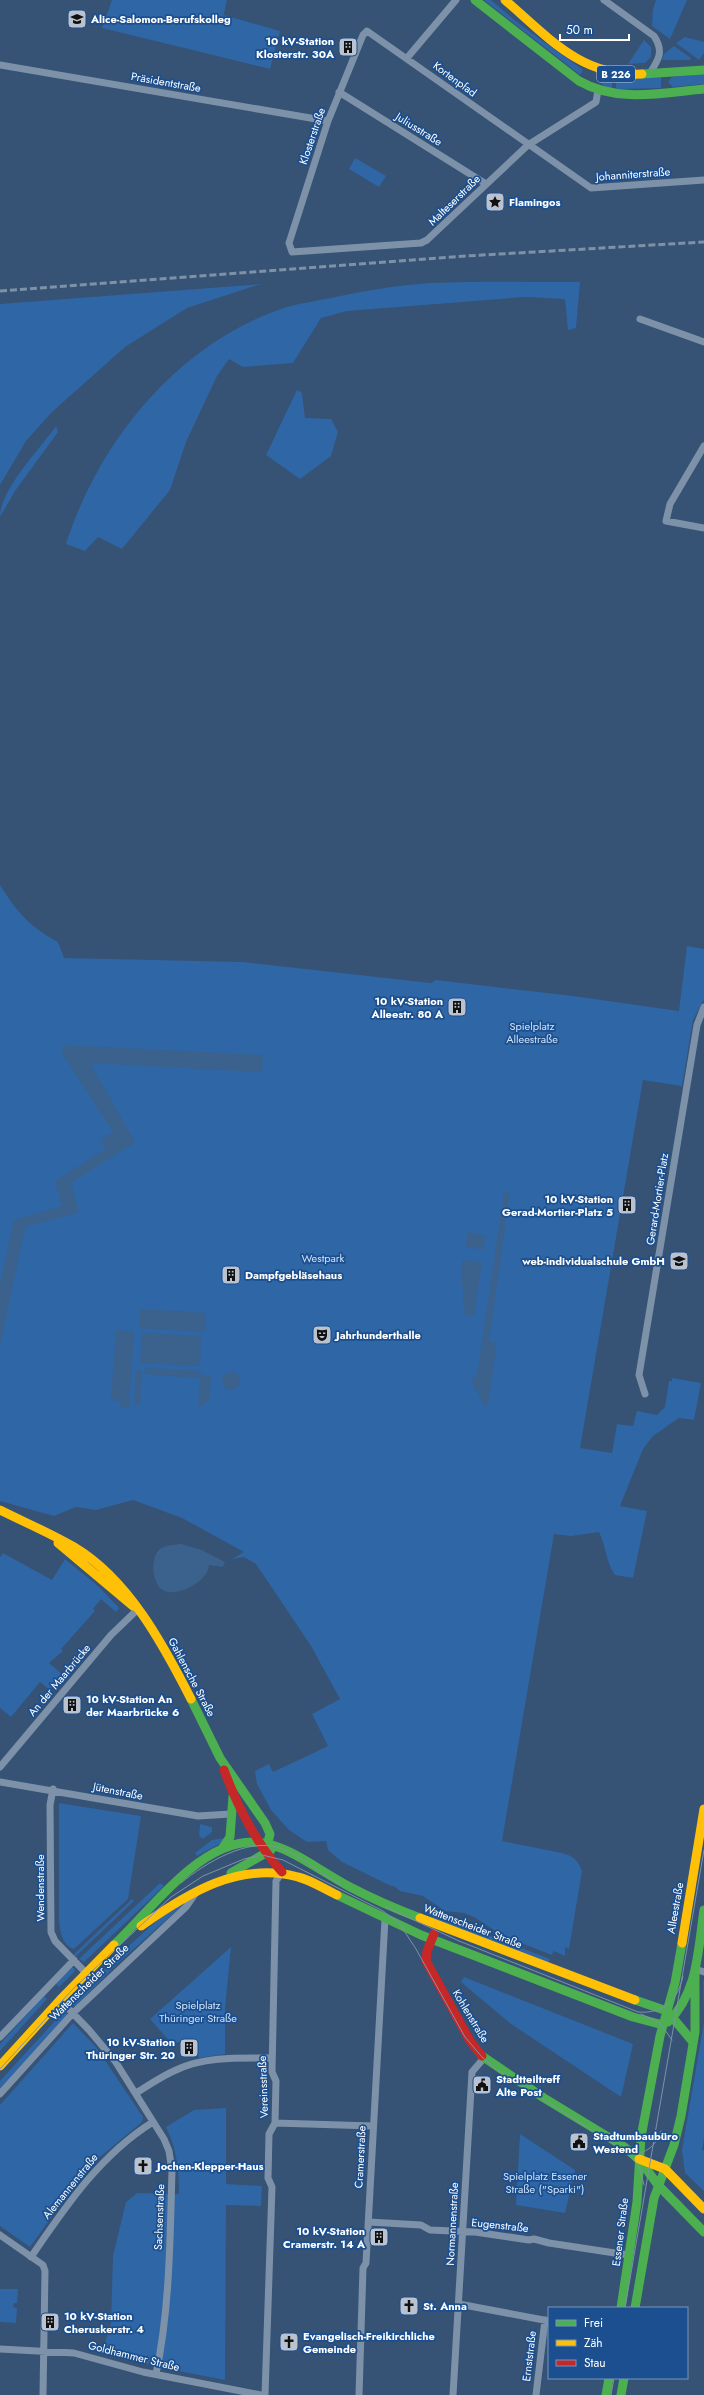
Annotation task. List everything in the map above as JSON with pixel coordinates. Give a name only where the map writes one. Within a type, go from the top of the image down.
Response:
[{"type":"main road","name":"B 226","points":[[475,0],[579,81],[598,90],[615,94],[704,89]]},
{"type":"main road","name":"B 226","points":[[505,0],[567,52],[590,67],[614,74],[704,70]]},
{"type":"main road","points":[[590,67],[598,81],[598,90]]},
{"type":"main road","points":[[670,72],[665,76],[664,81],[672,91]]},
{"type":"main road","name":"Gahlensche Straße","points":[[0,1510],[45,1531],[74,1547],[104,1569],[126,1591],[175,1668],[220,1758],[233,1796],[257,1842]]},
{"type":"main road","name":"Gahlensche Straße","points":[[220,1758],[265,1823],[270,1834],[268,1842]]},
{"type":"main road","name":"Gahlensche Straße","points":[[222,1849],[230,1837],[233,1796]]},
{"type":"main road","name":"Alleestraße","points":[[670,2014],[674,1982],[704,1809]]},
{"type":"main road","points":[[257,1842],[282,1872]]},
{"type":"main road","points":[[265,1853],[268,1842]]},
{"type":"main road","name":"Wattenscheider Straße","points":[[0,2066],[60,2000],[189,1870],[205,1857],[222,1849],[242,1843],[268,1842],[280,1846],[350,1887],[438,1925],[670,2014]]},
{"type":"main road","name":"Wattenscheider Straße","points":[[220,1880],[243,1864],[280,1846]]},
{"type":"main road","name":"Wattenscheider Straße","points":[[121,1940],[171,1904],[220,1880],[252,1871],[282,1872],[300,1877],[385,1919],[432,1939],[633,2017],[663,2025]]},
{"type":"main road","name":"Alleestraße","points":[[640,2159],[648,2099],[663,2025],[670,2014],[687,2000],[704,1910]]},
{"type":"main road","name":"Kohlenstraße","points":[[438,1925],[426,1955],[429,1968],[470,2042],[484,2058],[544,2098],[604,2134],[640,2159],[665,2170],[704,2209]]},
{"type":"main road","name":"Alleestraße","points":[[658,2185],[674,2145],[681,2116],[696,2019],[694,1969]]},
{"type":"main road","points":[[670,2014],[693,2042]]},
{"type":"main road","name":"Kohlenstraße","points":[[640,2159],[658,2185],[704,2232]]},
{"type":"main road","name":"Essener Straße","points":[[621,2307],[637,2202],[640,2159]]},
{"type":"main road","points":[[635,2307],[658,2185]]},
{"type":"main road","points":[[606,2395],[609,2379]]},
{"type":"main road","points":[[621,2395],[624,2379]]},
{"type":"street","points":[[407,58],[456,0]]},
{"type":"street","points":[[604,0],[654,36],[659,43],[660,56],[650,73]]},
{"type":"street","name":"Kortenpfad","points":[[367,31],[528,145]]},
{"type":"street","name":"Klosterstraße","points":[[292,252],[289,243],[328,121],[363,35],[367,31]]},
{"type":"street","name":"Präsidentstraße","points":[[0,65],[328,121]]},
{"type":"street","name":"Malteserstraße","points":[[292,252],[422,243],[428,240],[528,145],[596,102],[598,90]]},
{"type":"street","name":"Juliusstraße","points":[[339,92],[486,184]]},
{"type":"street","name":"Johanniterstraße","points":[[528,145],[591,188],[704,180]]},
{"type":"street","points":[[640,319],[704,342]]},
{"type":"street","points":[[704,446],[670,504],[666,521],[704,528]]},
{"type":"street","name":"Gerard-Mortier-Platz","points":[[645,1394],[639,1375],[697,1026],[704,1007]]},
{"type":"street","name":"An der Maarbrücke","points":[[0,1767],[111,1635],[138,1609]]},
{"type":"street","name":"Jütenstraße","points":[[0,1782],[53,1789],[198,1816],[231,1814]]},
{"type":"street","name":"Wendenstraße","points":[[53,1789],[50,1805],[51,1932],[55,1941],[86,1974]]},
{"type":"street","name":"Vereinsstraße","points":[[265,2395],[272,2187],[268,2178],[269,2134],[275,2123],[276,2082],[272,2072],[272,2058],[276,1880],[282,1872]]},
{"type":"street","name":"Wattenscheider Straße","points":[[0,2094],[73,2013],[186,1907],[198,1890]]},
{"type":"street","name":"Cramerstraße","points":[[359,2395],[363,2268],[366,2263],[369,2222],[385,1919]]},
{"type":"street","points":[[0,2037],[74,1960]]},
{"type":"street","points":[[694,1969],[704,1972]]},
{"type":"street","name":"Sachsenstraße","points":[[60,2000],[105,2049],[136,2093],[169,2151],[172,2171],[167,2296],[162,2347],[156,2374]]},
{"type":"street","points":[[136,2093],[177,2069],[227,2058],[272,2058]]},
{"type":"street","name":"Normannenstraße","points":[[453,2395],[472,2072],[484,2058]]},
{"type":"street","name":"Alemannenstraße","points":[[31,2257],[65,2208],[93,2173],[124,2143],[153,2122]]},
{"type":"street","points":[[275,2123],[373,2126]]},
{"type":"street","name":"Eugenstraße","points":[[369,2222],[421,2225],[430,2230],[463,2233],[474,2232],[529,2240],[534,2239],[549,2243],[628,2255]]},
{"type":"street","points":[[0,2235],[43,2265],[45,2271],[43,2395]]},
{"type":"street","points":[[459,2304],[547,2321]]},
{"type":"street","name":"Ernststraße","points":[[536,2395],[547,2321]]},
{"type":"street","name":"Goldhammer Straße","points":[[0,2349],[74,2353],[156,2374],[261,2395]]},
{"type":"green space","points":[[112,0],[227,0],[221,27],[224,15],[280,31],[270,69],[102,28]]},
{"type":"green space","points":[[484,0],[491,0],[518,23],[583,70],[580,75]]},
{"type":"green space","points":[[656,0],[687,0],[670,39],[652,26],[653,9]]},
{"type":"green space","points":[[685,37],[704,42],[704,53],[699,60],[676,43]]},
{"type":"green space","points":[[644,40],[651,47],[651,57],[645,63],[628,64]]},
{"type":"green space","points":[[674,46],[691,58],[690,60],[662,60],[664,54]]},
{"type":"green space","points":[[704,74],[704,84],[673,87],[668,82],[672,77]]},
{"type":"green space","points":[[600,76],[612,78],[612,88],[603,86]]},
{"type":"green space","points":[[661,77],[661,88],[616,89],[616,78]]},
{"type":"green space","points":[[355,158],[386,176],[379,187],[349,169]]},
{"type":"green space","points":[[468,282],[580,282],[576,328],[568,330],[565,299],[525,297],[347,311],[321,318],[293,363],[243,367],[229,359],[217,376],[186,442],[170,490],[122,549],[98,537],[85,551],[66,544],[81,505],[99,468],[122,432],[149,399],[179,370],[212,344],[248,323],[287,307],[406,285]]},
{"type":"green space","points":[[261,284],[187,308],[125,347],[52,412],[26,441],[0,485],[0,304]]},
{"type":"green space","points":[[297,390],[302,393],[305,418],[331,419],[338,432],[331,456],[300,479],[266,455]]},
{"type":"green space","points":[[56,426],[58,432],[15,491],[0,517],[6,494],[22,470]]},
{"type":"green space","name":"Westpark","points":[[0,885],[18,911],[32,925],[48,937],[58,942],[64,958],[243,962],[431,983],[436,980],[573,996],[679,1011],[687,946],[704,949],[704,999],[693,1020],[682,1086],[643,1080],[580,1448],[612,1453],[617,1424],[633,1426],[637,1411],[657,1415],[665,1407],[669,1381],[672,1381],[672,1378],[701,1383],[694,1420],[679,1418],[653,1436],[643,1449],[620,1506],[647,1511],[633,1578],[615,1575],[599,1532],[571,1536],[554,1534],[502,1841],[562,1853],[572,1857],[579,1864],[582,1871],[569,1949],[565,1947],[565,1956],[554,1951],[552,1955],[503,1936],[474,1917],[464,1913],[445,1911],[423,1896],[400,1891],[394,1886],[391,1886],[342,1862],[328,1850],[326,1841],[307,1842],[289,1830],[271,1810],[257,1784],[255,1771],[269,1764],[273,1772],[328,1746],[312,1714],[340,1699],[311,1646],[256,1564],[244,1557],[232,1559],[244,1552],[182,1518],[133,1500],[96,1510],[76,1507],[54,1516],[0,1501]]},
{"type":"green space","points":[[3,1553],[52,1580],[65,1559],[98,1586],[119,1608],[116,1612],[101,1599],[93,1609],[95,1611],[61,1649],[63,1651],[49,1663],[63,1675],[50,1690],[40,1682],[11,1717],[0,1708],[0,1557]]},
{"type":"green space","points":[[59,1803],[141,1816],[128,1899],[74,1949],[67,1945],[64,1941],[59,1920]]},
{"type":"green space","points":[[200,1824],[212,1827],[212,1832],[203,1839],[199,1836]]},
{"type":"green space","points":[[225,1838],[221,1843],[197,1856],[195,1853],[212,1840]]},
{"type":"green space","points":[[160,1883],[164,1886],[84,1962],[79,1959]]},
{"type":"green space","points":[[132,1899],[134,1901],[75,1957],[73,1955]]},
{"type":"green space","points":[[185,1903],[117,1964],[75,2006],[72,2005],[114,1959],[146,1930],[166,1913]]},
{"type":"green space","points":[[433,1914],[550,1959],[548,1963],[431,1918]]},
{"type":"green space","name":"Spielplatz Thüringer Straße","points":[[231,1947],[225,2008],[225,2054],[199,2058],[193,2038],[172,2044],[150,2019]]},
{"type":"green space","points":[[71,1967],[74,1968],[75,1971],[59,1987],[55,1983]]},
{"type":"green space","points":[[464,1977],[633,2044],[621,2097],[511,2024],[461,1982]]},
{"type":"green space","points":[[703,1980],[704,1981],[704,2022]]},
{"type":"green space","points":[[44,1996],[47,1999],[0,2051],[0,2044]]},
{"type":"green space","points":[[64,2011],[67,2014],[66,2016],[0,2089],[0,2081]]},
{"type":"green space","points":[[704,2022],[704,2139],[702,2150],[704,2150],[704,2191],[685,2173],[682,2150]]},
{"type":"green space","points":[[73,2023],[96,2047],[143,2117],[142,2122],[94,2162],[68,2194],[30,2247],[0,2226],[0,2105]]},
{"type":"green space","points":[[226,2108],[226,2184],[262,2186],[261,2206],[226,2205],[225,2380],[163,2368],[102,2352],[111,2323],[113,2256],[126,2202],[137,2193],[179,2194],[177,2160],[170,2135],[166,2127],[194,2110]]},
{"type":"green space","name":"Spielplatz Essener Straße (\"Sparki\")","points":[[520,2134],[575,2170],[565,2213],[516,2205]]},
{"type":"green space","points":[[0,2289],[18,2289],[17,2303],[14,2303],[13,2307],[17,2308],[16,2323],[0,2322]]},
{"type":"shaded area","points":[[63,1045],[263,1055],[262,1072],[90,1063],[135,1142],[71,1183],[79,1212],[25,1227],[0,1347],[0,1283],[14,1220],[62,1206],[55,1181],[106,1149],[100,1140],[113,1132],[62,1053]]},
{"type":"shaded area","points":[[510,1192],[489,1341],[497,1343],[488,1406],[485,1407],[471,1380],[477,1376],[504,1193]]},
{"type":"shaded area","points":[[468,1232],[486,1236],[483,1250],[465,1246]]},
{"type":"shaded area","points":[[463,1260],[482,1262],[474,1316],[465,1315],[461,1272]]},
{"type":"shaded area","points":[[140,1309],[206,1313],[205,1332],[139,1328]]},
{"type":"shaded area","points":[[116,1330],[134,1332],[129,1407],[120,1409],[121,1401],[111,1400]]},
{"type":"shaded area","points":[[142,1333],[201,1336],[200,1366],[140,1363]]},
{"type":"shaded area","points":[[145,1369],[199,1371],[198,1378],[144,1374]]},
{"type":"shaded area","points":[[136,1370],[142,1370],[140,1405],[134,1404]]},
{"type":"shaded area","points":[[200,1371],[202,1375],[211,1376],[209,1401],[198,1407]]},
{"type":"shaded area","points":[[227,1372],[235,1372],[240,1377],[238,1388],[235,1390],[227,1390],[222,1385],[222,1377]]},
{"type":"shaded area","points":[[181,1544],[202,1550],[225,1562],[223,1567],[209,1565],[203,1577],[190,1588],[181,1591],[167,1592],[161,1589],[154,1575],[153,1569],[155,1558],[160,1549],[170,1545]]},
{"type":"tram line","points":[[181,1883],[214,1860],[228,1854],[254,1846],[268,1846],[288,1851],[341,1885]]},
{"type":"tram line","points":[[625,2307],[704,1850]]},
{"type":"tram line","points":[[0,2069],[72,1990],[171,1897],[203,1876],[244,1859],[262,1855],[283,1860],[383,1911],[399,1923],[416,1949],[465,2037],[482,2057],[496,2069],[626,2152],[643,2152],[656,2142],[661,2131]]},
{"type":"tram line","points":[[386,1907],[459,1941],[638,2012],[655,2011],[668,2004],[678,1992],[683,1976]]},
{"type":"tram line","points":[[641,2014],[660,2023],[672,2040]]},
{"type":"tram line","points":[[625,2152],[639,2166],[644,2185]]},
{"type":"tram line","points":[[611,2395],[614,2379]]},
{"type":"railway","points":[[0,291],[466,256],[704,242]]},
{"type":"traffic: fast","points":[[475,0],[579,81],[594,88],[609,92],[640,95],[704,89]]},
{"type":"traffic: fast","points":[[642,74],[704,70]]},
{"type":"traffic: fast","points":[[191,1699],[220,1758],[265,1823],[270,1834],[265,1853]]},
{"type":"traffic: fast","points":[[222,1849],[230,1837],[233,1796]]},
{"type":"traffic: fast","points":[[114,1945],[169,1888],[189,1870],[213,1853],[235,1844],[254,1842],[272,1845],[290,1852],[350,1887],[385,1904],[420,1918]]},
{"type":"traffic: fast","points":[[231,1873],[271,1850]]},
{"type":"traffic: fast","points":[[337,1895],[421,1935],[633,2017],[663,2025]]},
{"type":"traffic: fast","points":[[668,2022],[678,2010],[691,1984],[698,1955],[704,1910]]},
{"type":"traffic: fast","points":[[621,2307],[637,2202],[641,2137],[660,2036],[675,1983],[682,1943]]},
{"type":"traffic: fast","points":[[635,2307],[654,2198],[674,2145],[681,2116],[695,2032],[695,1969]]},
{"type":"traffic: fast","points":[[635,2000],[667,2011],[693,2042]]},
{"type":"traffic: fast","points":[[482,2056],[544,2098],[623,2146],[639,2159],[658,2185],[704,2232]]},
{"type":"traffic: fast","points":[[606,2395],[609,2379]]},
{"type":"traffic: fast","points":[[621,2395],[624,2379]]},
{"type":"traffic: slow","points":[[505,0],[551,40],[583,62],[601,69],[620,73],[642,74]]},
{"type":"traffic: slow","points":[[0,1510],[74,1547],[93,1560],[111,1577],[142,1614],[156,1635],[191,1699]]},
{"type":"traffic: slow","points":[[58,1543],[133,1606]]},
{"type":"traffic: slow","points":[[682,1943],[704,1809]]},
{"type":"traffic: slow","points":[[141,1926],[177,1902],[215,1883],[255,1873],[276,1873],[303,1878],[337,1895]]},
{"type":"traffic: slow","points":[[420,1918],[635,2000]]},
{"type":"traffic: slow","points":[[0,2066],[60,2000],[114,1945]]},
{"type":"traffic: slow","points":[[639,2159],[665,2169],[704,2209]]},
{"type":"traffic: jam","points":[[224,1770],[241,1811],[255,1837],[282,1872]]},
{"type":"traffic: jam","points":[[434,1934],[427,1951],[426,1961],[470,2041],[482,2056]]},
{"type":"place","name":"Alice-Salomon-Berufskolleg","points":[[77,19]]},
{"type":"place","name":"10 kV-Station Klosterstr. 30A","points":[[348,47]]},
{"type":"place","name":"Flamingos","points":[[495,202]]},
{"type":"place","name":"10 kV-Station Alleestr. 80 A","points":[[457,1007]]},
{"type":"place","name":"10 kV-Station Gerad-Mortier-Platz 5","points":[[627,1205]]},
{"type":"place","name":"web-individualschule GmbH","points":[[679,1261]]},
{"type":"place","name":"Dampfgebläsehaus","points":[[231,1275]]},
{"type":"place","name":"Jahrhunderthalle","points":[[322,1335]]},
{"type":"place","name":"10 kV-Station An der Maarbrücke 6","points":[[72,1705]]},
{"type":"place","name":"10 kV-Station Thüringer Str. 20","points":[[189,2048]]},
{"type":"place","name":"Stadtteiltreff Alte Post","points":[[482,2085]]},
{"type":"place","name":"Stadtumbaubüro Westend","points":[[579,2142]]},
{"type":"place","name":"Jochen-Klepper-Haus","points":[[143,2166]]},
{"type":"place","name":"10 kV-Station Cramerstr. 14 A","points":[[379,2237]]},
{"type":"place","name":"St. Anna","points":[[409,2306]]},
{"type":"place","name":"10 kV-Station Cheruskerstr. 4","points":[[50,2322]]},
{"type":"place","name":"Evangelisch-Freikirchliche Gemeinde","points":[[289,2342]]},
{"type":"park label","name":"Spielplatz Alleestraße","points":[[532,1032]]}]
